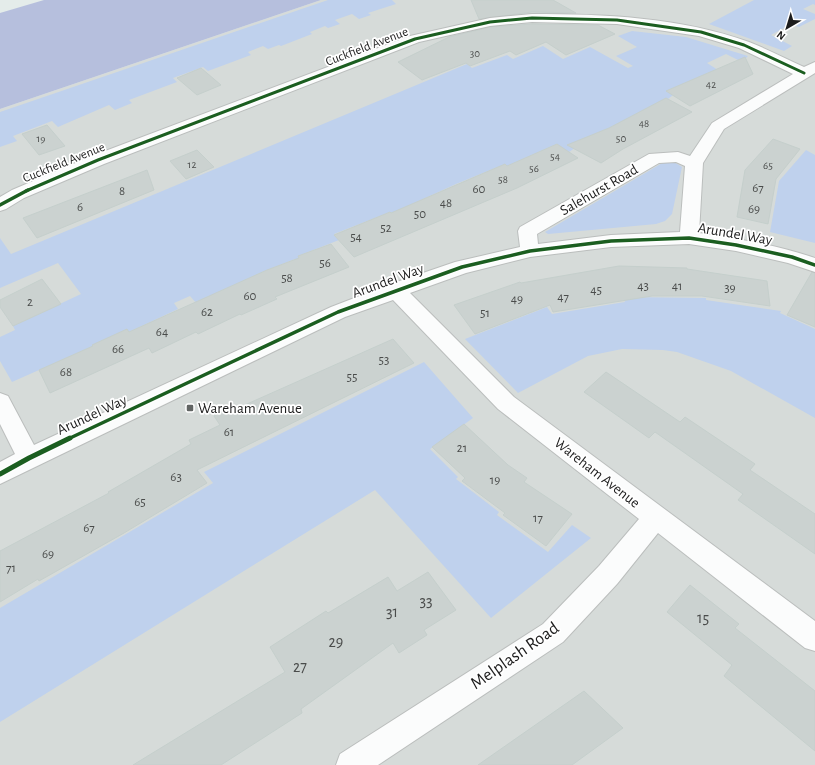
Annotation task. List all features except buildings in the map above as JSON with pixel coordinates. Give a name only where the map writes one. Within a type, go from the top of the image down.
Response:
[{"type":"street","name":"Cuckfield Avenue","points":[[0,205],[18,194],[98,160],[415,39],[490,22],[532,18],[572,18],[617,20],[668,26],[701,32],[744,45],[809,70]]},
{"type":"street","points":[[689,238],[694,162],[718,126],[809,70]]},
{"type":"street","name":"Salehurst Road","points":[[530,251],[527,231],[655,158],[678,157],[694,162]]},
{"type":"street","name":"Arundel Way","points":[[0,474],[29,458],[338,312],[395,290],[462,267],[530,251],[611,241],[689,238],[736,245],[785,255],[815,265]]},
{"type":"street","name":"Wareham Avenue","points":[[395,290],[506,403],[655,518],[815,638]]},
{"type":"street","points":[[0,402],[29,458]]},
{"type":"street","name":"Melplash Road","points":[[351,765],[553,633],[608,575],[655,518]]},
{"type":"shaded area","points":[[44,0],[321,0],[0,109],[0,13]]},
{"type":"shaded area","points":[[321,0],[815,0],[815,765],[0,765],[0,109]]},
{"type":"shaded area","points":[[328,0],[392,0],[396,4],[368,13],[371,15],[359,19],[352,14],[335,20],[340,24],[328,28],[325,26],[310,32],[312,34],[281,46],[279,45],[268,49],[263,46],[248,52],[251,55],[208,71],[203,67],[173,78],[177,82],[129,100],[132,103],[115,110],[109,105],[58,127],[52,121],[13,136],[17,141],[0,147],[0,112]]},
{"type":"shaded area","points":[[754,0],[815,0],[815,5],[813,4],[803,9],[815,14],[815,19],[799,27],[791,24],[771,35],[792,46],[784,51],[709,24]]},
{"type":"shaded area","points":[[632,31],[686,37],[748,56],[742,62],[726,54],[707,63],[718,70],[667,91],[673,95],[668,99],[666,98],[620,124],[597,133],[569,152],[557,144],[514,163],[509,168],[505,164],[392,213],[390,212],[334,234],[339,240],[298,256],[300,260],[296,261],[295,259],[262,272],[263,275],[258,277],[256,275],[197,304],[190,296],[174,303],[178,309],[129,332],[127,329],[93,346],[12,382],[0,361],[0,337],[15,330],[13,326],[81,294],[58,263],[0,288],[0,238],[11,254],[467,64],[472,68],[507,55],[513,59],[543,46],[563,59],[590,47],[628,68],[633,66],[616,56],[637,47],[618,36]]},
{"type":"shaded area","points":[[806,150],[815,155],[815,243],[770,232],[779,181]]},
{"type":"shaded area","points":[[664,162],[674,162],[682,167],[672,214],[665,221],[656,224],[559,233],[548,234],[545,232]]},
{"type":"shaded area","points":[[623,297],[706,298],[706,300],[781,311],[780,313],[815,329],[815,418],[731,371],[677,352],[663,350],[622,349],[588,356],[518,393],[465,339],[547,307],[552,314],[625,302]]},
{"type":"shaded area","points":[[424,362],[473,418],[430,449],[458,477],[456,479],[499,512],[497,515],[548,552],[572,525],[591,538],[491,618],[375,490],[0,722],[0,608],[213,483],[204,472]]},
{"type":"cycle path","points":[[0,205],[18,194],[98,160],[415,39],[490,22],[532,18],[617,20],[701,32],[744,45],[804,73]]},
{"type":"cycle path","points":[[0,474],[29,458],[338,312],[462,267],[530,251],[611,241],[689,238],[736,245],[792,257],[815,265]]},
{"type":"place","name":"Wareham Avenue","points":[[190,408]]}]
